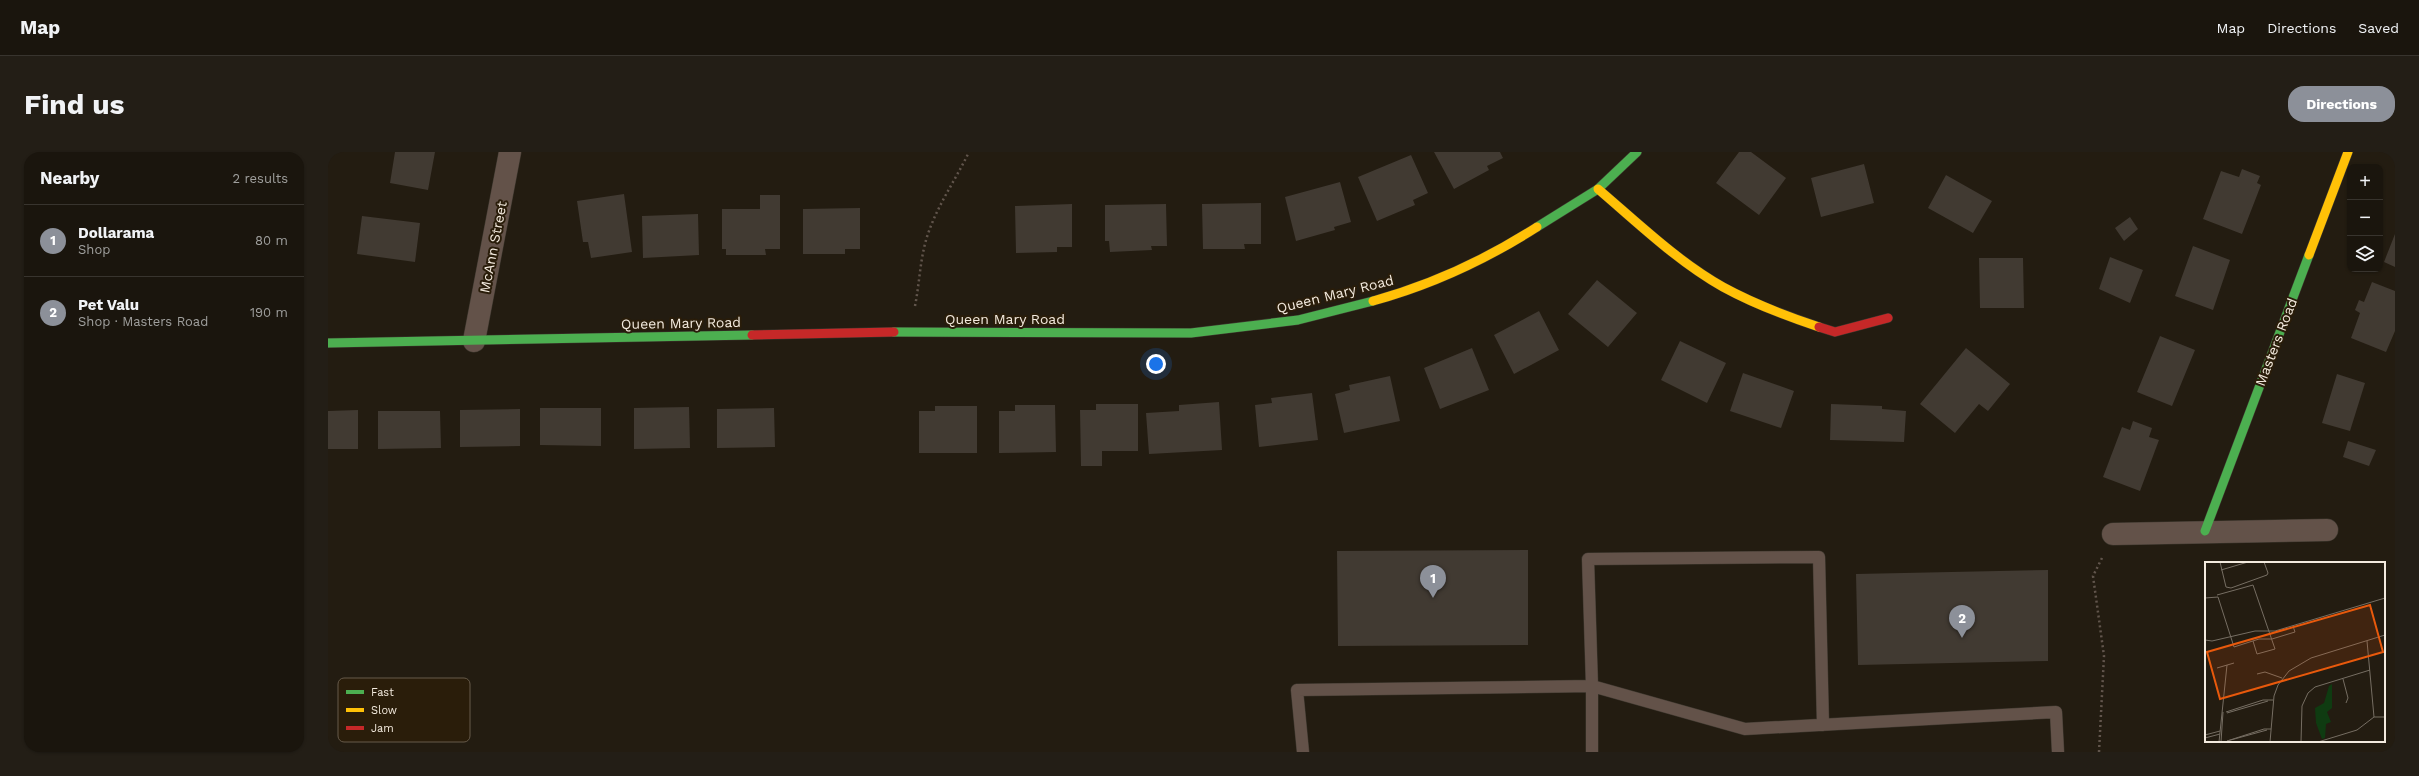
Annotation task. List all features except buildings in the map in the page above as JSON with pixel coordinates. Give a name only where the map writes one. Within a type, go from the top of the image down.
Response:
[{"type":"street","name":"McAnn Street","points":[[474,341],[510,152]]},
{"type":"street","name":"Queen Mary Road","points":[[328,343],[911,332],[1191,333],[1298,320],[1398,294],[1494,254],[1598,189],[1637,152]]},
{"type":"street","name":"Masters Road","points":[[2205,531],[2348,152]]},
{"type":"street","points":[[1598,189],[1675,254],[1723,287],[1780,314],[1835,332],[1888,318]]},
{"type":"street","points":[[2114,534],[2205,531],[2327,530]]},
{"type":"lane","points":[[1592,752],[1592,686],[1588,559],[1819,557],[1823,725]]},
{"type":"lane","points":[[1303,752],[1297,690],[1592,686],[1745,729],[2056,712],[2058,752]]},
{"type":"path","points":[[911,332],[918,279],[928,233],[941,202],[969,152]]},
{"type":"path","points":[[2099,752],[2104,656],[2093,576],[2114,534]]},
{"type":"traffic: fast","points":[[1537,227],[1598,189],[1637,152]]},
{"type":"traffic: fast","points":[[2205,531],[2309,255]]},
{"type":"traffic: fast","points":[[894,332],[1191,333],[1298,320],[1373,301]]},
{"type":"traffic: fast","points":[[328,343],[752,335]]},
{"type":"traffic: slow","points":[[2309,255],[2348,152]]},
{"type":"traffic: slow","points":[[1598,189],[1658,241],[1706,277],[1758,304],[1819,327]]},
{"type":"traffic: slow","points":[[1373,301],[1395,295],[1458,270],[1498,250],[1537,227]]},
{"type":"traffic: jam","points":[[1819,327],[1835,332],[1888,318]]},
{"type":"traffic: jam","points":[[752,335],[894,332]]},
{"type":"place","name":"Dollarama","points":[[1433,598]]},
{"type":"place","name":"Pet Valu","points":[[1962,638]]}]
